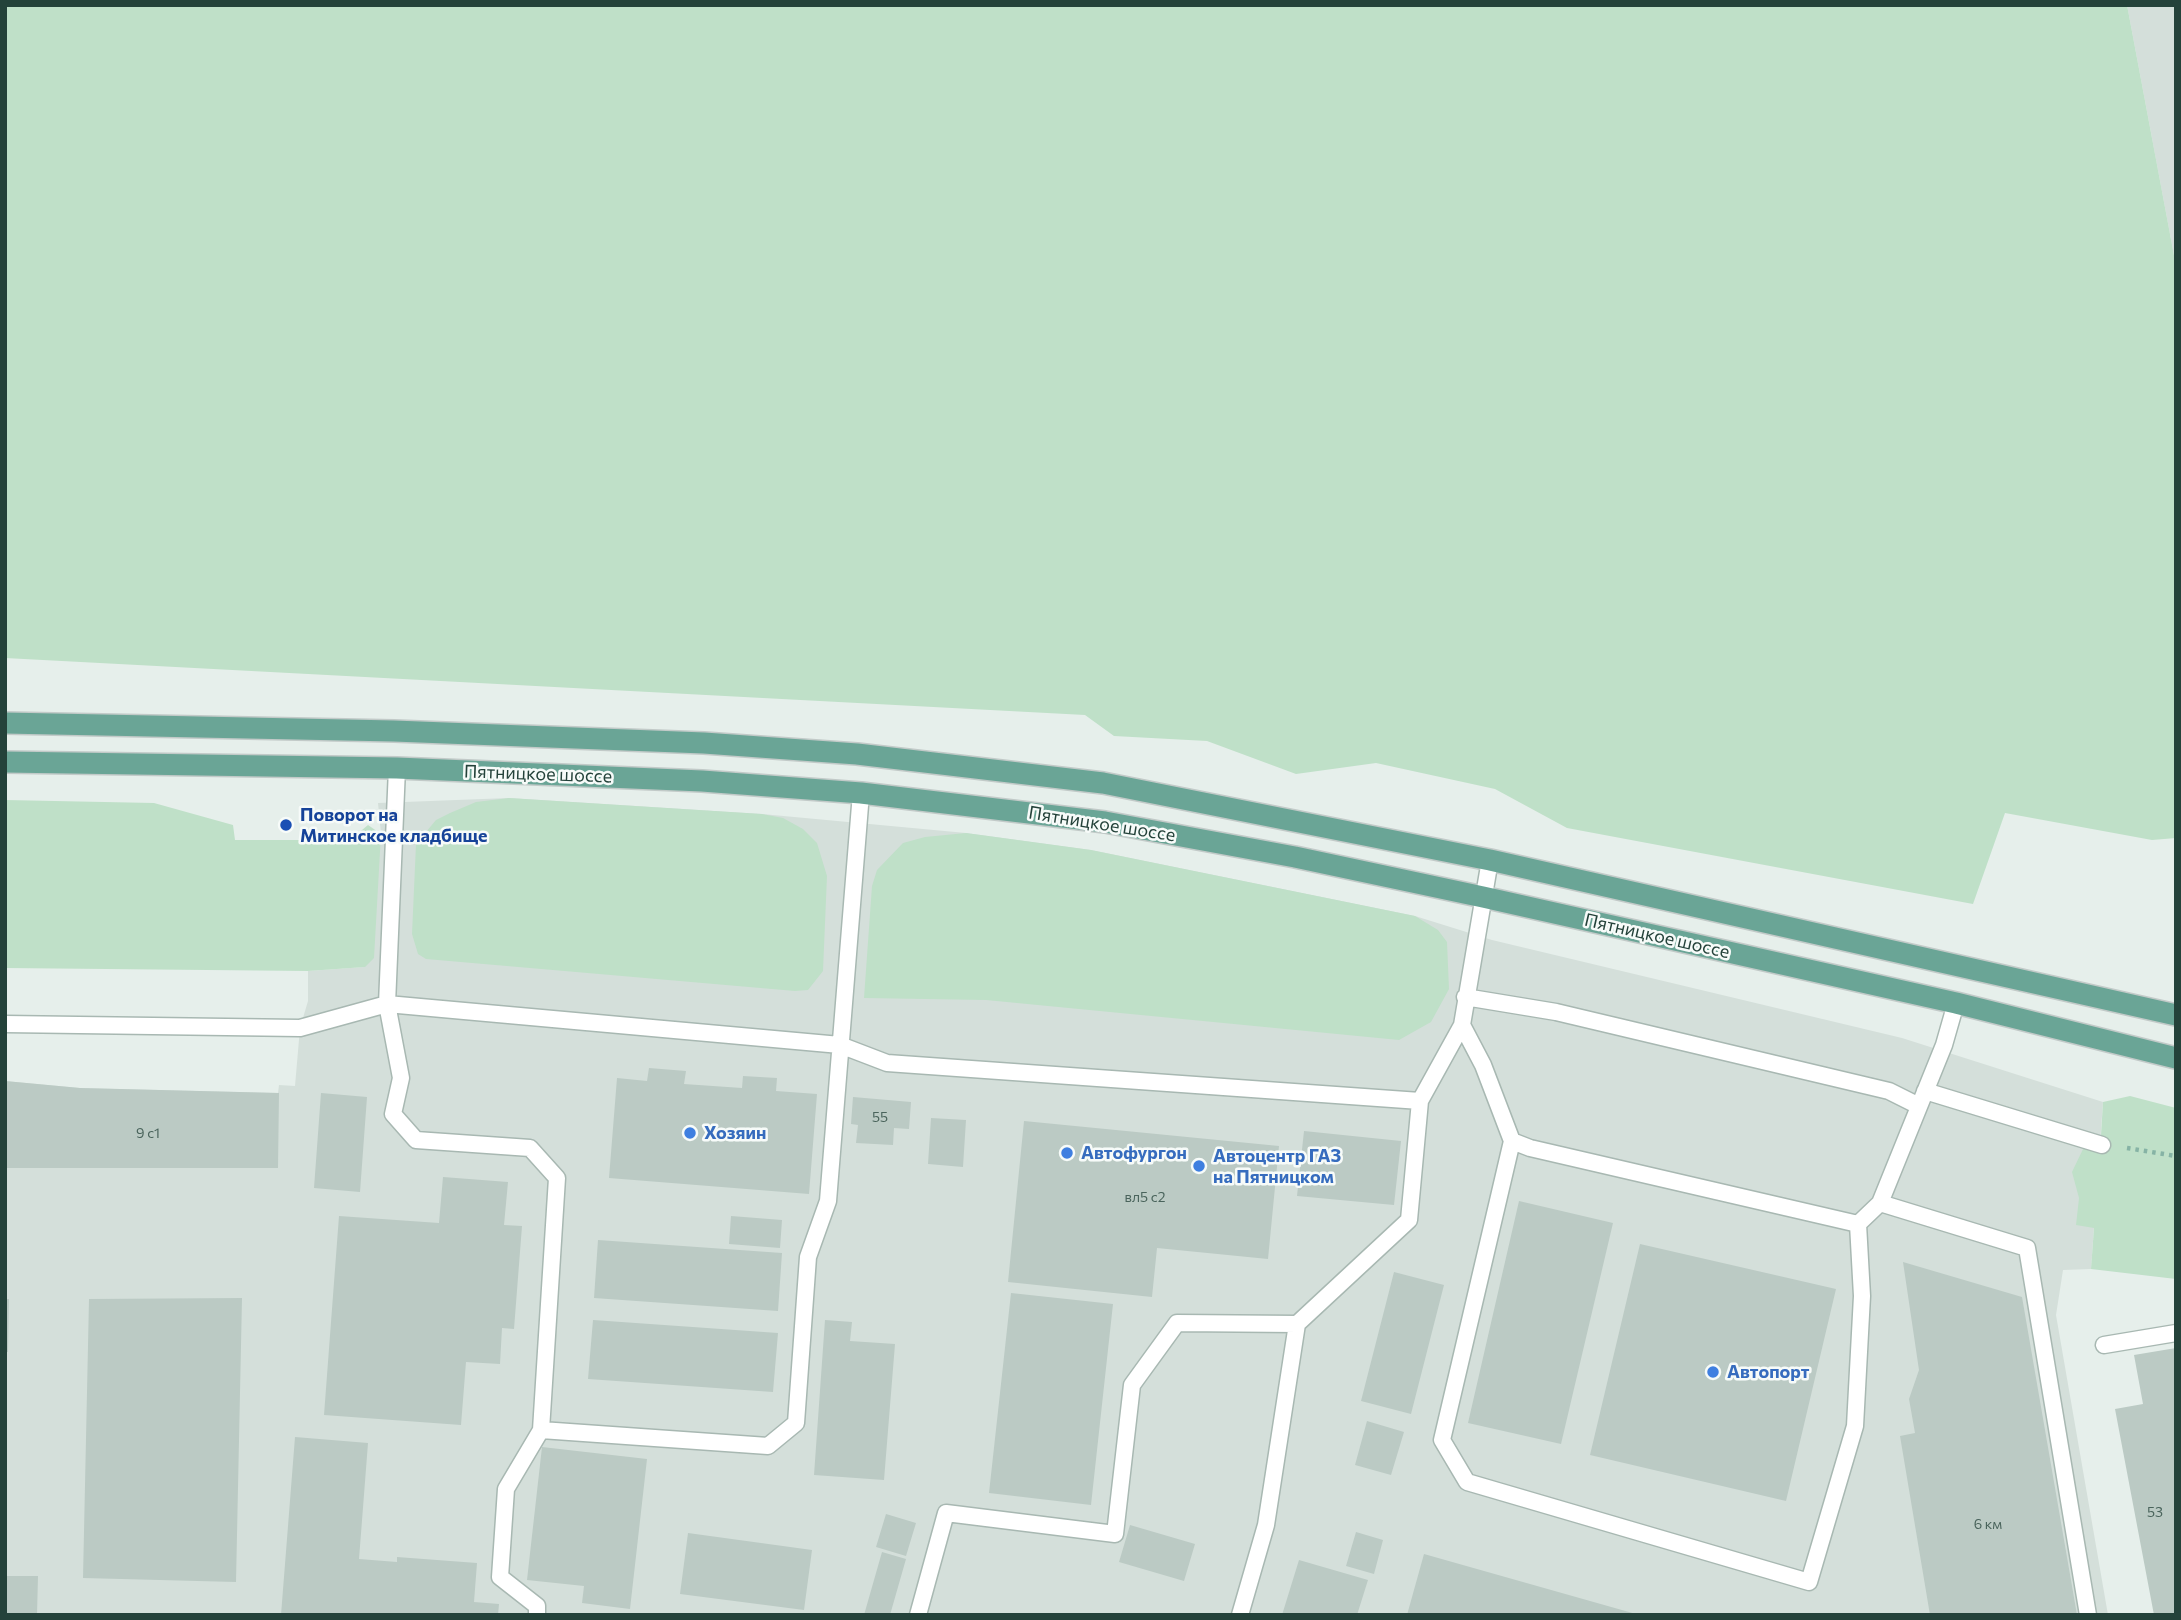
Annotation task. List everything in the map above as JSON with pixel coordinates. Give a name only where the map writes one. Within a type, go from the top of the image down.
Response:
[{"type":"main road","name":"Пятницкое шоссе","points":[[5,723],[394,731],[704,743],[857,754],[1103,783],[1490,860],[2176,1015]]},
{"type":"main road","name":"Пятницкое шоссе","points":[[5,762],[397,768],[702,781],[862,793],[1105,822],[1295,857],[1483,897],[1956,1003],[2176,1058]]},
{"type":"lane","points":[[397,768],[387,1004],[401,1078],[393,1114],[416,1140],[530,1147],[556,1178],[541,1430],[506,1489],[500,1577],[537,1606],[537,1615]]},
{"type":"lane","points":[[541,1430],[768,1446],[796,1423],[808,1257],[828,1201],[862,793]]},
{"type":"lane","points":[[1240,1615],[1266,1525],[1297,1324],[1409,1220],[1420,1101],[1461,1025],[1490,860]]},
{"type":"lane","points":[[1465,997],[1556,1012],[2102,1145]]},
{"type":"lane","points":[[1461,1025],[1483,1065],[1512,1142],[1442,1440],[1467,1482],[1808,1582],[1854,1426],[1862,1296],[1858,1224],[1880,1203],[1944,1045],[1956,1003]]},
{"type":"lane","points":[[5,1024],[300,1028],[387,1004],[840,1045],[887,1063],[1420,1101]]},
{"type":"lane","points":[[1512,1142],[1858,1224]]},
{"type":"lane","points":[[1880,1203],[2027,1248],[2088,1615]]},
{"type":"lane","points":[[918,1615],[946,1513],[1115,1534],[1132,1385],[1177,1323],[1297,1324]]},
{"type":"lane","points":[[2104,1346],[2176,1333]]},
{"type":"path","points":[[2102,1145],[2176,1156]]},
{"type":"shaded area","points":[[2127,5],[2176,5],[2176,266]]},
{"type":"shaded area","points":[[509,798],[762,814],[966,833],[1091,850],[1415,916],[1492,940],[1902,1038],[2103,1102],[2091,1269],[2063,1270],[2056,1315],[2108,1615],[5,1615],[5,1081],[80,1088],[278,1093],[279,1085],[295,1086],[300,1028],[308,1001],[308,971],[364,967],[381,834],[378,803]]},
{"type":"green space","points":[[5,5],[2127,5],[2176,266],[2176,838],[2152,840],[2005,813],[1973,904],[1567,828],[1495,789],[1376,763],[1296,774],[1207,741],[1114,736],[1085,715],[5,658]]},
{"type":"green space","points":[[509,798],[762,814],[783,818],[803,829],[817,843],[827,876],[823,971],[808,990],[795,991],[426,959],[418,954],[412,934],[416,844],[436,820],[450,813],[476,802]]},
{"type":"green space","points":[[5,800],[154,803],[233,825],[235,840],[350,840],[368,825],[381,834],[374,958],[365,967],[308,971],[5,968]]},
{"type":"green space","points":[[966,833],[1091,850],[1415,916],[1438,930],[1447,942],[1449,989],[1431,1022],[1399,1040],[986,1000],[864,998],[872,886],[877,870],[903,843],[925,837]]},
{"type":"green space","points":[[2130,1096],[2176,1108],[2176,1279],[2091,1269],[2094,1228],[2076,1225],[2079,1198],[2072,1172],[2084,1147],[2101,1135],[2103,1102]]},
{"type":"building","points":[[649,1068],[686,1071],[684,1084],[742,1088],[743,1076],[777,1078],[776,1091],[817,1094],[809,1194],[609,1178],[617,1078],[647,1081]]},
{"type":"building","points":[[5,1081],[80,1088],[279,1093],[278,1168],[5,1168]]},
{"type":"building","points":[[321,1093],[367,1097],[360,1192],[314,1188]]},
{"type":"building","points":[[853,1097],[911,1102],[909,1129],[894,1128],[893,1145],[856,1143],[858,1125],[851,1124]]},
{"type":"building","points":[[931,1118],[966,1120],[963,1167],[928,1164]]},
{"type":"building","points":[[1024,1121],[1279,1146],[1268,1259],[1157,1248],[1152,1297],[1008,1282]]},
{"type":"building","points":[[1304,1131],[1401,1141],[1394,1205],[1297,1196]]},
{"type":"building","points":[[443,1177],[508,1182],[504,1225],[522,1226],[514,1329],[502,1328],[500,1364],[466,1362],[461,1425],[324,1415],[339,1216],[439,1223]]},
{"type":"building","points":[[1519,1201],[1613,1223],[1561,1444],[1468,1423]]},
{"type":"building","points":[[731,1216],[782,1220],[780,1248],[729,1244]]},
{"type":"building","points":[[598,1240],[782,1253],[778,1311],[594,1298]]},
{"type":"building","name":"Автопорт","points":[[1640,1244],[1836,1289],[1786,1501],[1590,1455]]},
{"type":"building","points":[[1903,1262],[2022,1297],[2077,1615],[1930,1615],[1900,1436],[1915,1433],[1909,1399],[1919,1370]]},
{"type":"building","points":[[1394,1272],[1444,1285],[1411,1414],[1361,1401]]},
{"type":"building","points":[[1011,1293],[1113,1304],[1091,1505],[989,1493]]},
{"type":"building","points":[[242,1298],[236,1582],[83,1578],[89,1299]]},
{"type":"building","points":[[5,1299],[9,1299],[8,1352],[5,1352]]},
{"type":"building","points":[[593,1320],[778,1333],[773,1392],[588,1379]]},
{"type":"building","points":[[825,1320],[852,1322],[850,1341],[895,1344],[884,1480],[814,1475]]},
{"type":"building","points":[[2176,1348],[2176,1615],[2154,1615],[2115,1409],[2143,1404],[2134,1355]]},
{"type":"building","points":[[1367,1421],[1404,1432],[1391,1475],[1355,1465]]},
{"type":"building","points":[[295,1437],[368,1443],[359,1559],[397,1562],[397,1557],[477,1563],[474,1602],[499,1604],[498,1615],[281,1615]]},
{"type":"building","points":[[542,1447],[647,1459],[630,1609],[582,1603],[584,1586],[527,1580]]},
{"type":"building","points":[[886,1514],[916,1523],[906,1556],[876,1547]]},
{"type":"building","points":[[1130,1525],[1195,1544],[1184,1581],[1119,1562]]},
{"type":"building","points":[[1356,1532],[1383,1540],[1374,1574],[1346,1566]]},
{"type":"building","points":[[688,1533],[812,1550],[804,1610],[680,1594]]},
{"type":"building","points":[[882,1552],[906,1559],[890,1615],[864,1615]]},
{"type":"building","points":[[1424,1554],[1636,1614],[1636,1615],[1407,1615]]},
{"type":"building","points":[[1299,1560],[1368,1580],[1357,1615],[1282,1615]]},
{"type":"building","points":[[5,1576],[38,1576],[37,1615],[5,1615]]},
{"type":"place","name":"Поворот на Митинское кладбище","points":[[286,825]]},
{"type":"place","name":"Хозяин","points":[[690,1133]]},
{"type":"place","name":"Автофургон","points":[[1067,1153]]},
{"type":"place","name":"Автоцентр ГАЗ на Пятницком","points":[[1199,1166]]},
{"type":"place","name":"Автопорт","points":[[1713,1372]]}]
